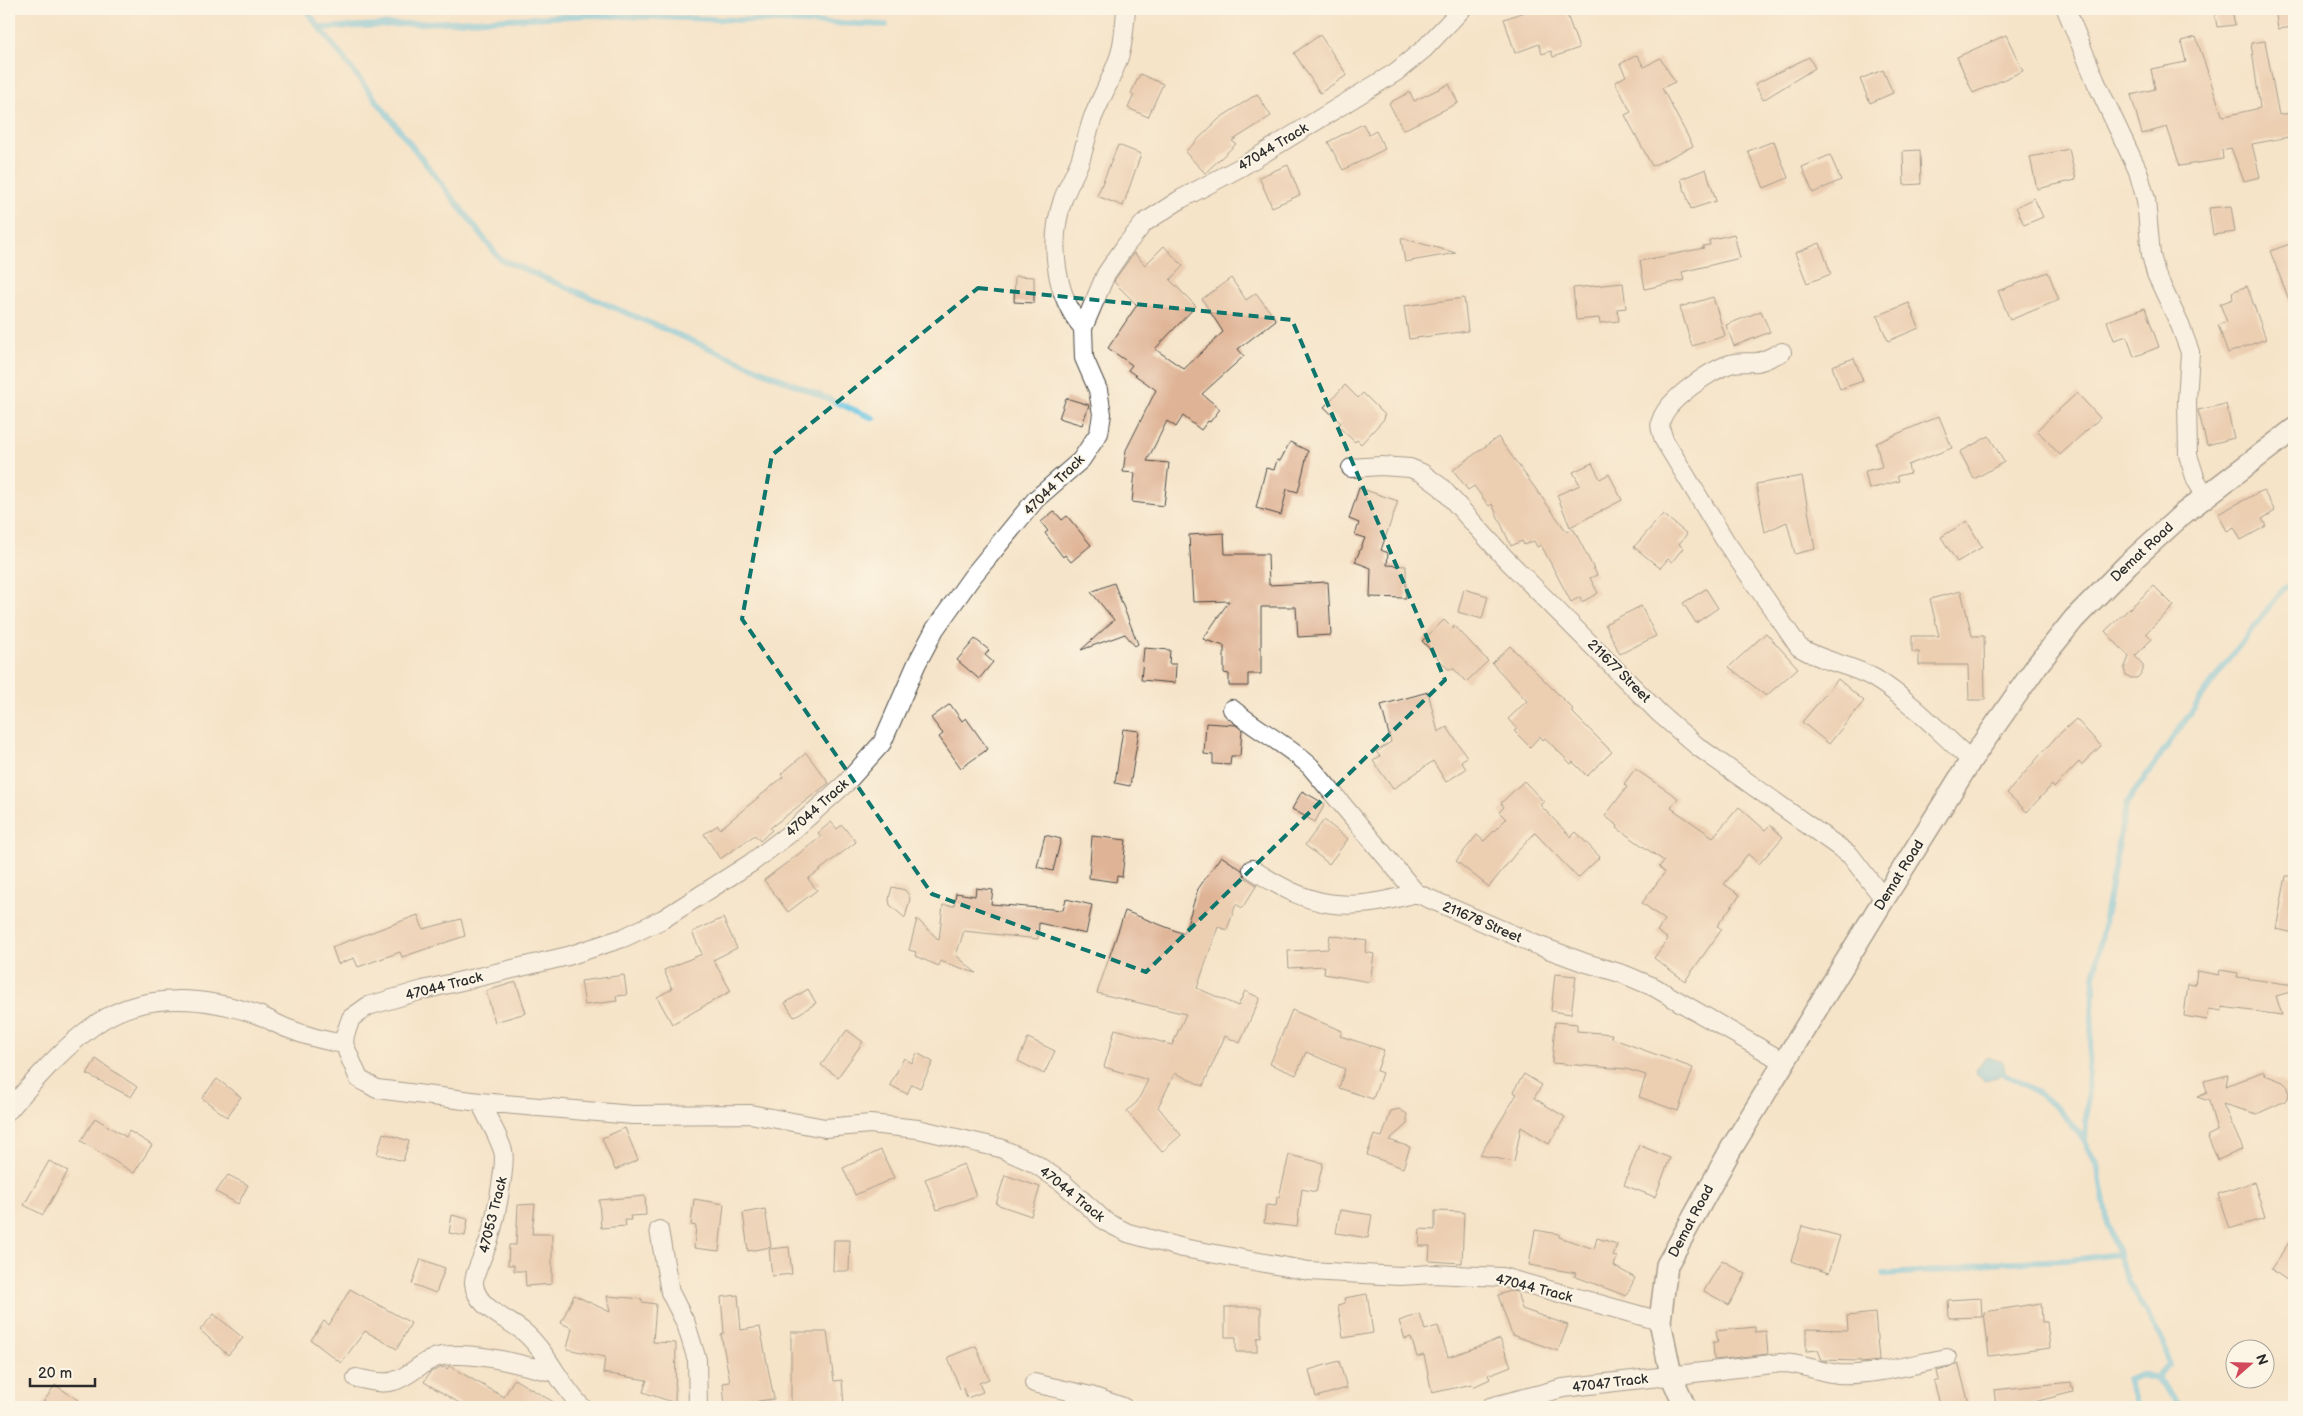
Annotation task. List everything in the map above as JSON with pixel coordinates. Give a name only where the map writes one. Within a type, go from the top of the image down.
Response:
[{"type":"street","points":[[1084,328],[1072,316],[1058,275],[1056,246],[1058,227],[1063,200],[1120,53],[1126,9]]},
{"type":"street","name":"47044 Track","points":[[1462,9],[1424,49],[1396,72],[1258,157],[1181,199],[1144,223],[1106,274],[1084,328],[1084,358],[1098,390],[1102,414],[1099,433],[1081,460],[1036,499],[972,577],[936,629],[917,663],[882,743],[846,783],[789,834],[751,864],[663,920],[622,938],[568,956],[423,990],[368,1006],[351,1018],[344,1044],[359,1079],[377,1089],[480,1102],[633,1115],[750,1114],[825,1128],[870,1124],[918,1129],[1000,1148],[1034,1163],[1063,1184],[1106,1222],[1128,1234],[1183,1248],[1309,1271],[1400,1276],[1432,1274],[1502,1277],[1660,1321]]},
{"type":"street","points":[[2066,9],[2099,89],[2138,171],[2146,200],[2151,255],[2156,274],[2177,318],[2190,352],[2187,401],[2188,455],[2196,480],[2206,496]]},
{"type":"street","points":[[1782,352],[1758,362],[1732,363],[1701,380],[1670,404],[1661,418],[1660,427],[1664,440],[1726,542],[1799,647],[1809,654],[1874,678],[1907,703],[1971,760]]},
{"type":"street","name":"Demat Road","points":[[1684,1407],[1671,1376],[1660,1321],[1667,1265],[1730,1149],[1884,899],[1971,760],[2032,672],[2074,619],[2128,564],[2184,513],[2294,429]]},
{"type":"street","name":"211677 Street","points":[[1351,468],[1381,466],[1410,468],[1441,487],[1504,557],[1659,713],[1697,746],[1850,855],[1884,899]]},
{"type":"street","name":"211678 Street","points":[[1232,709],[1246,721],[1291,749],[1310,766],[1416,893],[1537,945],[1623,974],[1654,987],[1784,1062]]},
{"type":"street","points":[[1252,869],[1281,888],[1309,899],[1335,906],[1358,904],[1416,893]]},
{"type":"street","points":[[9,1110],[70,1046],[96,1024],[124,1010],[160,1001],[186,998],[218,1004],[262,1016],[288,1029],[344,1044]]},
{"type":"street","name":"47053 Track","points":[[480,1102],[503,1151],[504,1168],[490,1237],[475,1274],[474,1283],[482,1300],[524,1332],[582,1407]]},
{"type":"street","points":[[659,1230],[670,1292],[686,1324],[698,1360],[698,1407]]},
{"type":"street","points":[[356,1378],[383,1383],[395,1381],[430,1360],[440,1356],[456,1355],[507,1361],[556,1373]]},
{"type":"street","name":"47047 Track","points":[[1490,1407],[1563,1388],[1781,1363],[1792,1363],[1830,1373],[1858,1374],[1947,1358]]},
{"type":"street","points":[[1034,1383],[1091,1396],[1123,1407]]},
{"type":"highlighted area","points":[[978,288],[1292,320],[1445,680],[1146,972],[932,894],[742,619],[772,455]]},
{"type":"water","points":[[1988,1057],[2003,1062],[2005,1070],[1998,1078],[1984,1081],[1977,1075],[1976,1070],[1984,1059]]},
{"type":"building","points":[[1533,9],[1565,9],[1579,48],[1553,57],[1551,51],[1542,54],[1539,44],[1515,53],[1504,19]]},
{"type":"building","points":[[2214,9],[2232,9],[2235,25],[2217,27]]},
{"type":"building","points":[[2275,9],[2294,9],[2294,27],[2278,29]]},
{"type":"building","points":[[1320,35],[1347,75],[1320,93],[1294,53]]},
{"type":"building","points":[[2006,35],[2023,71],[1973,93],[1957,57]]},
{"type":"building","points":[[2196,37],[2222,115],[2225,116],[2260,108],[2251,43],[2265,41],[2279,115],[2290,113],[2294,136],[2252,144],[2260,177],[2244,181],[2231,148],[2222,150],[2223,159],[2180,166],[2167,127],[2142,134],[2131,95],[2155,89],[2151,69],[2186,62],[2181,41]]},
{"type":"building","points":[[1637,55],[1644,67],[1660,58],[1675,82],[1662,88],[1693,146],[1652,166],[1625,115],[1631,112],[1615,82],[1626,76],[1620,64]]},
{"type":"building","points":[[1809,57],[1815,68],[1763,100],[1755,84]]},
{"type":"building","points":[[1883,70],[1893,93],[1870,103],[1860,79]]},
{"type":"building","points":[[1140,74],[1163,84],[1148,117],[1128,108],[1134,95],[1131,93]]},
{"type":"building","points":[[1449,84],[1458,103],[1403,130],[1389,103],[1410,92],[1414,101]]},
{"type":"building","points":[[1257,94],[1271,116],[1232,141],[1236,144],[1205,173],[1185,152],[1220,118]]},
{"type":"building","points":[[1363,124],[1369,135],[1376,131],[1385,149],[1343,170],[1328,142]]},
{"type":"building","points":[[1774,141],[1788,178],[1764,188],[1748,151]]},
{"type":"building","points":[[1118,145],[1141,154],[1123,206],[1097,196]]},
{"type":"building","points":[[2069,149],[2076,180],[2037,189],[2030,157]]},
{"type":"building","points":[[1920,150],[1921,184],[1904,185],[1903,151]]},
{"type":"building","points":[[1830,155],[1841,180],[1813,193],[1802,167]]},
{"type":"building","points":[[1288,165],[1300,195],[1272,207],[1259,177]]},
{"type":"building","points":[[1706,169],[1716,201],[1691,209],[1681,179]]},
{"type":"building","points":[[2034,198],[2043,217],[2024,225],[2016,207]]},
{"type":"building","points":[[2231,206],[2235,232],[2213,235],[2209,208]]},
{"type":"building","points":[[1734,234],[1740,258],[1682,272],[1684,280],[1645,289],[1640,261],[1704,248],[1703,246],[1710,245],[1709,240]]},
{"type":"building","points":[[1401,238],[1456,253],[1405,262]]},
{"type":"building","points":[[1820,243],[1831,274],[1807,283],[1795,253]]},
{"type":"building","points":[[2290,244],[2294,253],[2293,310],[2270,251]]},
{"type":"building","points":[[1164,246],[1183,266],[1170,280],[1196,306],[1155,349],[1184,369],[1223,332],[1202,299],[1231,278],[1246,300],[1256,293],[1276,320],[1238,349],[1244,356],[1202,394],[1220,409],[1210,422],[1208,421],[1201,430],[1183,416],[1176,427],[1167,421],[1147,461],[1169,463],[1164,506],[1132,502],[1135,473],[1123,472],[1126,450],[1156,390],[1128,370],[1132,365],[1108,348],[1137,305],[1114,282],[1115,279],[1134,253],[1145,265]]},
{"type":"building","points":[[2048,272],[2059,300],[2010,320],[1998,291]]},
{"type":"building","points":[[1015,276],[1034,277],[1034,303],[1014,302]]},
{"type":"building","points":[[1623,283],[1626,308],[1617,309],[1619,321],[1600,323],[1599,318],[1576,320],[1573,288]]},
{"type":"building","points":[[2247,286],[2266,339],[2228,353],[2218,325],[2227,322],[2220,304],[2233,299],[2232,292]]},
{"type":"building","points":[[1713,297],[1725,336],[1692,346],[1680,307]]},
{"type":"building","points":[[1464,298],[1468,331],[1409,339],[1404,306]]},
{"type":"building","points":[[1909,303],[1919,328],[1888,341],[1877,316]]},
{"type":"building","points":[[2145,308],[2159,347],[2134,357],[2127,336],[2114,340],[2107,321]]},
{"type":"building","points":[[1761,311],[1770,332],[1734,346],[1726,325]]},
{"type":"building","points":[[1854,358],[1863,381],[1840,389],[1832,366]]},
{"type":"building","points":[[1345,385],[1358,398],[1363,393],[1385,415],[1383,416],[1385,418],[1361,444],[1357,440],[1355,442],[1338,426],[1341,423],[1324,407]]},
{"type":"building","points":[[2077,393],[2100,418],[2060,455],[2037,430]]},
{"type":"building","points":[[1066,398],[1089,405],[1082,425],[1059,418]]},
{"type":"building","points":[[2226,404],[2234,438],[2207,445],[2198,410]]},
{"type":"building","points":[[1939,416],[1952,448],[1908,465],[1910,473],[1897,476],[1899,481],[1869,489],[1865,471],[1882,467],[1876,443]]},
{"type":"building","points":[[1989,436],[2004,462],[1974,479],[1960,452]]},
{"type":"building","points":[[1498,437],[1567,532],[1573,528],[1597,575],[1590,578],[1598,593],[1582,602],[1580,597],[1571,602],[1541,545],[1537,547],[1534,541],[1524,545],[1522,541],[1511,546],[1492,504],[1489,506],[1474,486],[1468,490],[1453,470]]},
{"type":"building","points":[[1290,442],[1308,451],[1298,492],[1287,489],[1281,515],[1256,508],[1266,468],[1274,470],[1277,460],[1280,461]]},
{"type":"building","points":[[1592,463],[1600,479],[1609,474],[1622,500],[1570,527],[1557,495],[1580,485],[1573,472]]},
{"type":"building","points":[[1802,476],[1815,549],[1795,554],[1787,522],[1765,532],[1756,484]]},
{"type":"building","points":[[1359,488],[1398,501],[1381,550],[1388,553],[1387,565],[1406,566],[1406,598],[1370,597],[1371,568],[1355,562],[1365,538],[1355,535],[1359,523],[1349,519]]},
{"type":"building","points":[[2263,490],[2275,511],[2262,519],[2266,526],[2241,540],[2234,527],[2227,531],[2218,514]]},
{"type":"building","points":[[1054,511],[1062,520],[1067,516],[1091,545],[1071,562],[1065,555],[1063,557],[1045,533],[1048,531],[1041,522]]},
{"type":"building","points":[[1663,514],[1687,534],[1679,544],[1683,548],[1672,562],[1668,559],[1660,568],[1634,547]]},
{"type":"building","points":[[1967,521],[1982,547],[1957,562],[1941,537]]},
{"type":"building","points":[[1224,533],[1225,554],[1268,554],[1269,585],[1328,582],[1331,635],[1298,637],[1296,607],[1261,607],[1261,674],[1248,674],[1248,686],[1229,686],[1229,674],[1224,673],[1224,646],[1203,639],[1229,601],[1193,602],[1189,535]]},
{"type":"building","points":[[1114,583],[1138,644],[1135,646],[1125,634],[1081,650],[1114,620],[1091,592]]},
{"type":"building","points":[[2154,586],[2174,606],[2146,633],[2152,639],[2135,656],[2143,665],[2143,671],[2137,678],[2131,678],[2126,675],[2124,669],[2129,657],[2105,631]]},
{"type":"building","points":[[1464,589],[1488,596],[1482,619],[1458,612]]},
{"type":"building","points":[[1706,589],[1718,608],[1696,623],[1683,603]]},
{"type":"building","points":[[1961,591],[1972,636],[1984,636],[1985,700],[1969,700],[1968,665],[1919,665],[1919,652],[1912,652],[1912,636],[1939,636],[1930,599]]},
{"type":"building","points":[[1641,606],[1656,636],[1620,654],[1605,624]]},
{"type":"building","points":[[1444,620],[1453,629],[1454,625],[1488,661],[1466,682],[1454,669],[1448,669],[1422,641]]},
{"type":"building","points":[[1766,633],[1798,668],[1766,696],[1729,667]]},
{"type":"building","points":[[975,639],[989,650],[985,655],[993,662],[979,679],[957,660]]},
{"type":"building","points":[[1510,646],[1573,709],[1571,711],[1612,752],[1587,776],[1573,762],[1571,764],[1545,738],[1543,740],[1540,736],[1530,747],[1514,731],[1517,729],[1508,719],[1527,701],[1492,663]]},
{"type":"building","points":[[1144,648],[1170,650],[1169,664],[1176,664],[1175,683],[1141,680]]},
{"type":"building","points":[[1838,679],[1864,701],[1829,744],[1802,722]]},
{"type":"building","points":[[1428,692],[1438,732],[1447,727],[1467,757],[1461,761],[1466,769],[1446,782],[1433,761],[1393,789],[1373,761],[1380,756],[1376,752],[1391,742],[1381,705]]},
{"type":"building","points":[[950,704],[962,721],[966,718],[988,749],[961,768],[939,737],[943,734],[931,718]]},
{"type":"building","points":[[2076,719],[2101,746],[2081,765],[2079,762],[2054,788],[2052,785],[2027,812],[2007,793],[2056,737]]},
{"type":"building","points":[[1206,723],[1236,725],[1242,730],[1240,756],[1231,756],[1230,765],[1213,764],[1213,755],[1204,754]]},
{"type":"building","points":[[1123,729],[1139,731],[1130,786],[1115,783]]},
{"type":"building","points":[[806,753],[829,783],[770,828],[772,830],[760,841],[755,835],[720,859],[704,834],[718,825],[720,829],[783,777],[781,774]]},
{"type":"building","points":[[1635,769],[1678,798],[1671,808],[1713,837],[1739,807],[1765,830],[1770,825],[1783,837],[1759,864],[1748,854],[1724,884],[1740,895],[1717,926],[1722,929],[1685,981],[1654,958],[1668,939],[1657,931],[1665,920],[1642,903],[1665,872],[1659,867],[1664,861],[1617,828],[1618,826],[1605,816],[1627,787],[1624,784]]},
{"type":"building","points":[[1524,781],[1544,802],[1540,805],[1571,837],[1576,832],[1600,857],[1578,878],[1535,833],[1489,887],[1456,861],[1477,835],[1484,841],[1506,819],[1499,812],[1504,807],[1501,803]]},
{"type":"building","points":[[1302,791],[1325,804],[1315,822],[1292,809]]},
{"type":"building","points":[[1324,820],[1348,839],[1329,864],[1305,845]]},
{"type":"building","points":[[831,822],[837,829],[842,825],[856,842],[808,879],[817,890],[788,912],[764,880],[821,837],[818,833]]},
{"type":"building","points":[[1045,835],[1061,839],[1053,871],[1037,867]]},
{"type":"building","points":[[1092,836],[1126,840],[1122,877],[1117,876],[1116,882],[1089,878]]},
{"type":"building","points":[[1221,856],[1242,870],[1246,878],[1257,885],[1242,908],[1236,904],[1227,930],[1218,927],[1197,988],[1238,1006],[1245,991],[1260,998],[1240,1043],[1225,1036],[1203,1086],[1175,1073],[1158,1107],[1181,1135],[1162,1152],[1127,1111],[1137,1102],[1148,1080],[1104,1067],[1115,1029],[1172,1045],[1186,1014],[1097,993],[1125,911],[1184,934],[1198,889]]},
{"type":"building","points":[[2286,876],[2294,876],[2294,933],[2276,929]]},
{"type":"building","points":[[892,887],[905,890],[908,894],[910,899],[905,918],[890,905],[889,899]]},
{"type":"building","points":[[976,888],[993,890],[991,904],[1063,910],[1066,899],[1092,905],[1086,934],[1039,923],[1038,939],[964,931],[956,955],[976,973],[940,961],[939,966],[915,956],[916,952],[909,950],[917,919],[939,940],[943,905],[954,906],[956,893],[975,896]]},
{"type":"building","points":[[418,915],[423,929],[461,919],[465,936],[402,957],[400,952],[358,967],[354,958],[338,964],[332,947]]},
{"type":"building","points":[[723,918],[737,948],[713,960],[731,991],[672,1024],[657,997],[672,989],[664,970],[702,954],[692,932]]},
{"type":"building","points":[[1330,935],[1367,941],[1365,952],[1374,954],[1370,982],[1324,974],[1325,966],[1289,968],[1288,951],[1328,949]]},
{"type":"building","points":[[2220,970],[2238,973],[2237,977],[2294,985],[2294,991],[2276,996],[2282,1015],[2222,1007],[2222,1011],[2209,1009],[2207,1020],[2184,1016],[2188,984],[2195,985],[2197,971],[2219,975]]},
{"type":"building","points":[[1555,974],[1576,976],[1571,1014],[1551,1011]]},
{"type":"building","points":[[624,975],[627,995],[616,996],[617,1001],[585,1005],[581,981]]},
{"type":"building","points":[[516,982],[526,1013],[495,1022],[486,991]]},
{"type":"building","points":[[808,989],[816,1003],[794,1017],[785,1003]]},
{"type":"building","points":[[1292,1010],[1342,1031],[1340,1036],[1384,1050],[1377,1071],[1382,1073],[1373,1099],[1339,1088],[1345,1069],[1306,1052],[1296,1075],[1270,1064]]},
{"type":"building","points":[[1555,1022],[1577,1024],[1577,1031],[1612,1034],[1611,1038],[1693,1068],[1678,1111],[1639,1097],[1646,1075],[1626,1069],[1552,1063]]},
{"type":"building","points":[[847,1030],[863,1042],[838,1077],[821,1065]]},
{"type":"building","points":[[1028,1038],[1055,1051],[1044,1074],[1018,1061]]},
{"type":"building","points":[[917,1053],[933,1062],[920,1088],[912,1084],[907,1094],[890,1085],[904,1058],[912,1063]]},
{"type":"building","points":[[96,1059],[137,1087],[131,1097],[87,1074]]},
{"type":"building","points":[[2264,1071],[2265,1075],[2283,1082],[2288,1087],[2289,1095],[2285,1101],[2257,1114],[2223,1104],[2243,1149],[2218,1160],[2207,1136],[2217,1131],[2209,1101],[2197,1097],[2207,1093],[2204,1081],[2228,1075],[2226,1086]]},
{"type":"building","points":[[1524,1074],[1542,1085],[1534,1098],[1565,1117],[1549,1144],[1521,1127],[1514,1162],[1480,1155],[1517,1094],[1513,1092]]},
{"type":"building","points":[[217,1079],[241,1097],[227,1117],[202,1098]]},
{"type":"building","points":[[1399,1109],[1407,1114],[1407,1124],[1389,1140],[1410,1147],[1403,1168],[1367,1155],[1374,1135],[1382,1137],[1391,1111]]},
{"type":"building","points":[[95,1118],[126,1137],[129,1131],[152,1145],[134,1173],[81,1141]]},
{"type":"building","points":[[625,1128],[638,1160],[615,1170],[602,1138]]},
{"type":"building","points":[[383,1133],[409,1141],[403,1161],[377,1154]]},
{"type":"building","points":[[1639,1145],[1670,1158],[1655,1197],[1624,1185]]},
{"type":"building","points":[[881,1150],[894,1178],[855,1195],[843,1168]]},
{"type":"building","points":[[1289,1155],[1323,1163],[1316,1192],[1302,1189],[1297,1227],[1264,1223],[1266,1205],[1276,1206]]},
{"type":"building","points":[[49,1161],[68,1171],[43,1215],[24,1205]]},
{"type":"building","points":[[964,1164],[976,1196],[937,1210],[925,1179]]},
{"type":"building","points":[[228,1175],[248,1185],[238,1204],[216,1192]]},
{"type":"building","points":[[1005,1175],[1040,1187],[1031,1216],[996,1204]]},
{"type":"building","points":[[2254,1182],[2265,1218],[2229,1229],[2218,1194]]},
{"type":"building","points":[[645,1196],[646,1215],[630,1216],[631,1220],[625,1220],[626,1226],[601,1228],[599,1200]]},
{"type":"building","points":[[694,1199],[724,1204],[719,1251],[694,1248],[696,1226],[691,1225]]},
{"type":"building","points":[[535,1204],[532,1234],[552,1234],[552,1284],[526,1286],[525,1271],[514,1271],[514,1265],[508,1265],[509,1245],[516,1245],[518,1205]]},
{"type":"building","points":[[765,1209],[771,1247],[748,1251],[743,1213]]},
{"type":"building","points":[[1340,1210],[1372,1215],[1368,1238],[1336,1233]]},
{"type":"building","points":[[1435,1211],[1464,1212],[1462,1263],[1429,1261],[1430,1246],[1419,1246],[1420,1229],[1435,1230]]},
{"type":"building","points":[[452,1215],[468,1219],[465,1236],[449,1233]]},
{"type":"building","points":[[1802,1226],[1840,1236],[1829,1273],[1791,1261]]},
{"type":"building","points":[[1535,1230],[1559,1234],[1559,1237],[1594,1249],[1597,1238],[1617,1244],[1613,1256],[1617,1257],[1614,1266],[1635,1278],[1626,1296],[1574,1276],[1576,1273],[1529,1265]]},
{"type":"building","points":[[2294,1235],[2294,1285],[2271,1269]]},
{"type":"building","points":[[834,1240],[850,1240],[849,1271],[833,1271]]},
{"type":"building","points":[[789,1247],[792,1274],[772,1276],[769,1249]]},
{"type":"building","points":[[421,1259],[445,1268],[436,1293],[412,1284]]},
{"type":"building","points":[[1722,1260],[1746,1274],[1729,1305],[1704,1291]]},
{"type":"building","points":[[350,1289],[411,1323],[397,1349],[365,1331],[341,1363],[311,1340],[324,1321],[329,1325]]},
{"type":"building","points":[[1511,1291],[1517,1292],[1522,1309],[1568,1325],[1558,1351],[1512,1335],[1498,1295]]},
{"type":"building","points":[[1367,1294],[1373,1333],[1343,1338],[1338,1305],[1345,1303],[1344,1298]]},
{"type":"building","points":[[574,1295],[610,1312],[607,1296],[642,1299],[642,1302],[656,1304],[653,1342],[676,1343],[675,1403],[643,1392],[647,1380],[603,1373],[605,1357],[567,1349],[572,1328],[561,1323]]},
{"type":"building","points":[[738,1295],[741,1330],[760,1327],[774,1399],[758,1401],[759,1407],[725,1407],[723,1383],[730,1382],[721,1334],[724,1333],[721,1297]]},
{"type":"building","points":[[1981,1298],[1982,1317],[1949,1318],[1948,1300]]},
{"type":"building","points":[[2041,1303],[2042,1322],[2047,1322],[2050,1348],[1989,1356],[1984,1312]]},
{"type":"building","points":[[1225,1307],[1261,1307],[1261,1337],[1257,1338],[1257,1352],[1236,1352],[1236,1337],[1225,1337]]},
{"type":"building","points":[[1875,1313],[1879,1361],[1861,1363],[1861,1361],[1822,1360],[1818,1350],[1806,1351],[1806,1329],[1848,1330],[1847,1316]]},
{"type":"building","points":[[214,1314],[243,1338],[228,1355],[200,1330]]},
{"type":"building","points":[[1420,1314],[1425,1330],[1438,1326],[1448,1357],[1500,1339],[1511,1366],[1488,1375],[1490,1379],[1473,1387],[1472,1384],[1432,1393],[1424,1355],[1417,1357],[1411,1337],[1405,1339],[1399,1321]]},
{"type":"building","points":[[1755,1327],[1755,1332],[1766,1331],[1768,1354],[1714,1360],[1713,1342],[1718,1342],[1716,1331]]},
{"type":"building","points":[[791,1332],[827,1332],[834,1381],[842,1380],[844,1407],[791,1406]]},
{"type":"building","points":[[976,1346],[989,1379],[979,1383],[983,1392],[967,1398],[963,1388],[960,1389],[948,1357]]},
{"type":"building","points":[[1339,1361],[1347,1388],[1316,1397],[1309,1370]]},
{"type":"building","points":[[1958,1363],[1970,1407],[1941,1407],[1934,1382],[1939,1380],[1937,1371]]},
{"type":"building","points":[[449,1366],[504,1397],[514,1379],[562,1407],[466,1407],[424,1382],[430,1372],[444,1367],[447,1369]]},
{"type":"building","points":[[2071,1382],[2073,1392],[2015,1407],[1996,1407],[1994,1390]]},
{"type":"building","points":[[55,1385],[89,1407],[40,1407]]},
{"type":"waterway","points":[[305,9],[500,259],[873,418]]},
{"type":"waterway","points":[[320,28],[592,15],[886,25]]},
{"type":"waterway","points":[[2181,1407],[2157,1378],[2169,1364],[2164,1343],[2128,1282],[2108,1224],[2097,1163],[2085,1142],[2094,978],[2126,804],[2223,667],[2283,589],[2294,583]]},
{"type":"waterway","points":[[1996,1071],[2022,1083],[2046,1099],[2067,1118],[2084,1141]]},
{"type":"waterway","points":[[1884,1274],[1951,1270],[1988,1263],[2070,1260],[2118,1254]]},
{"type":"waterway","points":[[2137,1407],[2128,1379],[2140,1374],[2157,1378]]}]
